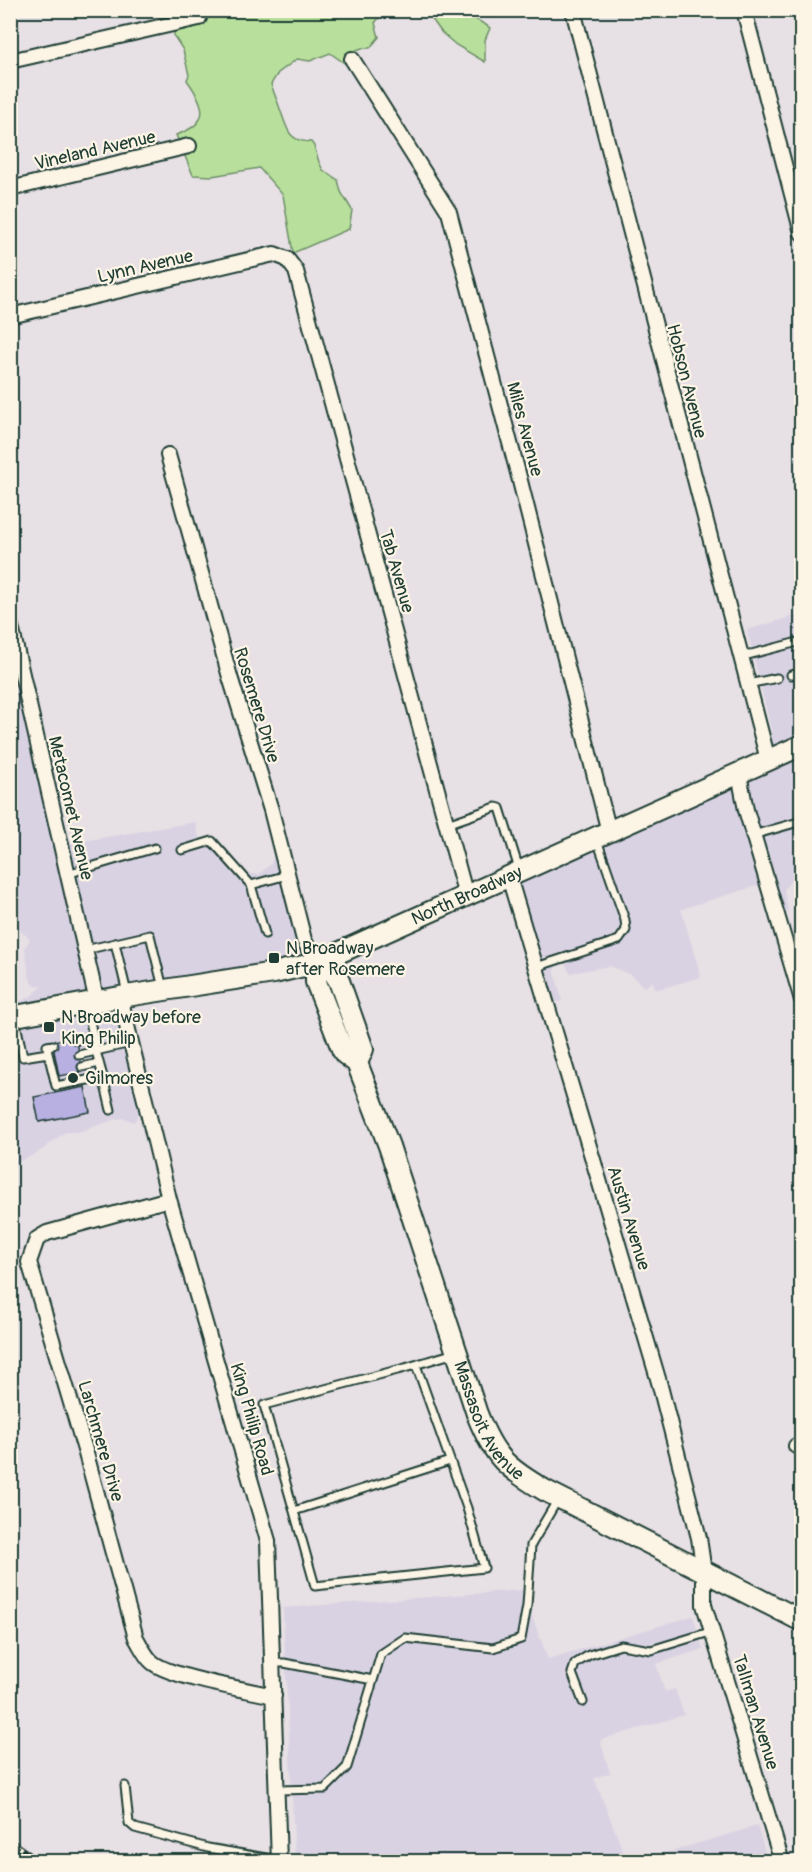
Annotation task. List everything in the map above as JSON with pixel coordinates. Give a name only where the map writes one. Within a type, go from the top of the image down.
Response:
[{"type":"main road","name":"North Broadway","points":[[13,1017],[274,973],[316,963],[801,745]]},
{"type":"main road","name":"Massasoit Avenue","points":[[316,963],[316,982],[342,1049],[357,1063],[393,1156],[481,1422],[496,1453],[518,1474],[801,1621]]},
{"type":"street","name":"Hobson Avenue","points":[[573,10],[768,760]]},
{"type":"street","points":[[744,10],[801,233]]},
{"type":"street","points":[[10,62],[199,18]]},
{"type":"street","name":"Miles Avenue","points":[[352,58],[448,212],[519,477],[602,835]]},
{"type":"street","name":"Vineland Avenue","points":[[10,189],[189,146]]},
{"type":"street","name":"Lynn Avenue","points":[[10,316],[274,254],[287,259]]},
{"type":"street","name":"Tab Avenue","points":[[287,259],[296,271],[466,896]]},
{"type":"street","name":"Rosemere Drive","points":[[168,455],[230,677],[271,810],[304,940],[316,963]]},
{"type":"street","name":"Metacomet Avenue","points":[[10,622],[85,950],[92,1003]]},
{"type":"street","points":[[739,774],[753,835],[801,1000]]},
{"type":"street","name":"Austin Avenue","points":[[514,874],[536,967],[659,1382],[699,1538],[704,1572]]},
{"type":"street","name":"King Philip Road","points":[[124,997],[131,1043],[169,1199],[266,1531],[269,1550],[279,1861]]},
{"type":"street","name":"Larchmere Drive","points":[[169,1199],[47,1233],[37,1239],[29,1262],[85,1450],[136,1638],[152,1663],[172,1672],[274,1696]]},
{"type":"street","name":"Tallman Avenue","points":[[704,1572],[704,1605],[782,1862]]},
{"type":"lane","points":[[740,657],[798,642],[801,645]]},
{"type":"lane","points":[[791,675],[801,672]]},
{"type":"lane","points":[[748,684],[777,678]]},
{"type":"lane","points":[[447,824],[496,807],[501,808],[514,874]]},
{"type":"lane","points":[[753,835],[801,821]]},
{"type":"lane","points":[[536,967],[619,940],[626,930],[602,835]]},
{"type":"lane","points":[[182,850],[212,841],[251,885],[265,934]]},
{"type":"lane","points":[[67,874],[154,848]]},
{"type":"lane","points":[[251,885],[287,875]]},
{"type":"lane","points":[[85,950],[150,935],[164,991]]},
{"type":"lane","points":[[115,943],[124,997]]},
{"type":"lane","points":[[92,1003],[93,1037],[111,1110]]},
{"type":"lane","points":[[13,1017],[23,1057],[48,1053]]},
{"type":"lane","points":[[76,1040],[93,1037]]},
{"type":"lane","points":[[79,1055],[131,1043]]},
{"type":"lane","points":[[53,1045],[46,1046],[53,1061],[56,1086],[103,1077]]},
{"type":"lane","points":[[82,1067],[99,1063]]},
{"type":"lane","points":[[416,1365],[467,1508],[484,1568],[315,1586],[264,1405],[457,1352]]},
{"type":"lane","points":[[294,1511],[450,1461]]},
{"type":"lane","points":[[276,1790],[325,1789],[347,1767],[381,1654],[405,1638],[493,1648],[521,1639],[527,1606],[531,1545],[560,1497]]},
{"type":"lane","points":[[583,1702],[572,1673],[575,1664],[589,1655],[621,1645],[651,1650],[712,1632]]},
{"type":"lane","points":[[273,1663],[284,1663],[373,1680]]},
{"type":"lane","points":[[124,1786],[129,1823],[135,1828],[208,1848],[279,1861]]},
{"type":"shaded area","points":[[801,614],[802,884],[791,879],[784,890],[788,911],[779,913],[769,882],[681,909],[701,977],[655,990],[653,981],[644,987],[631,975],[610,966],[570,973],[562,958],[554,969],[562,1000],[552,1001],[514,878],[773,756],[772,733],[747,630]]},
{"type":"shaded area","points":[[11,681],[23,686],[66,844],[195,822],[201,846],[215,844],[233,867],[248,874],[259,874],[271,864],[274,855],[272,847],[285,847],[316,959],[121,995],[148,1101],[134,1122],[124,1118],[116,1119],[78,1132],[65,1132],[39,1152],[16,1163],[10,1160],[10,1016],[18,1014],[11,1005],[30,997],[42,987],[32,984],[29,975],[25,948],[30,939],[16,927],[11,927]]},
{"type":"shaded area","points":[[522,1590],[548,1659],[693,1616],[703,1649],[656,1664],[665,1692],[675,1689],[684,1715],[600,1740],[610,1773],[594,1778],[627,1861],[295,1861],[283,1608]]},
{"type":"shaded area","points":[[757,1826],[768,1861],[639,1861]]},
{"type":"green space","points":[[167,10],[384,11],[375,23],[379,37],[370,48],[356,50],[356,58],[346,64],[330,53],[310,61],[297,59],[278,73],[271,84],[290,133],[293,137],[311,142],[323,170],[338,180],[341,192],[352,210],[349,229],[293,253],[283,195],[259,168],[212,176],[193,175],[176,135],[188,130],[200,119],[201,105],[187,80],[189,75],[183,50],[174,36],[174,20],[167,20]]},
{"type":"green space","points":[[426,11],[467,11],[490,28],[485,40],[485,62],[456,45],[442,33]]},
{"type":"building","points":[[76,1037],[83,1072],[59,1076],[52,1041]]},
{"type":"building","points":[[85,1087],[90,1112],[39,1122],[34,1097]]},
{"type":"railway","points":[[10,1841],[39,1862]]},
{"type":"place","name":"N Broadway after Rosemere","points":[[274,958]]},
{"type":"place","name":"N Broadway before King Philip","points":[[49,1027]]},
{"type":"place","name":"Gilmores","points":[[73,1078]]}]
